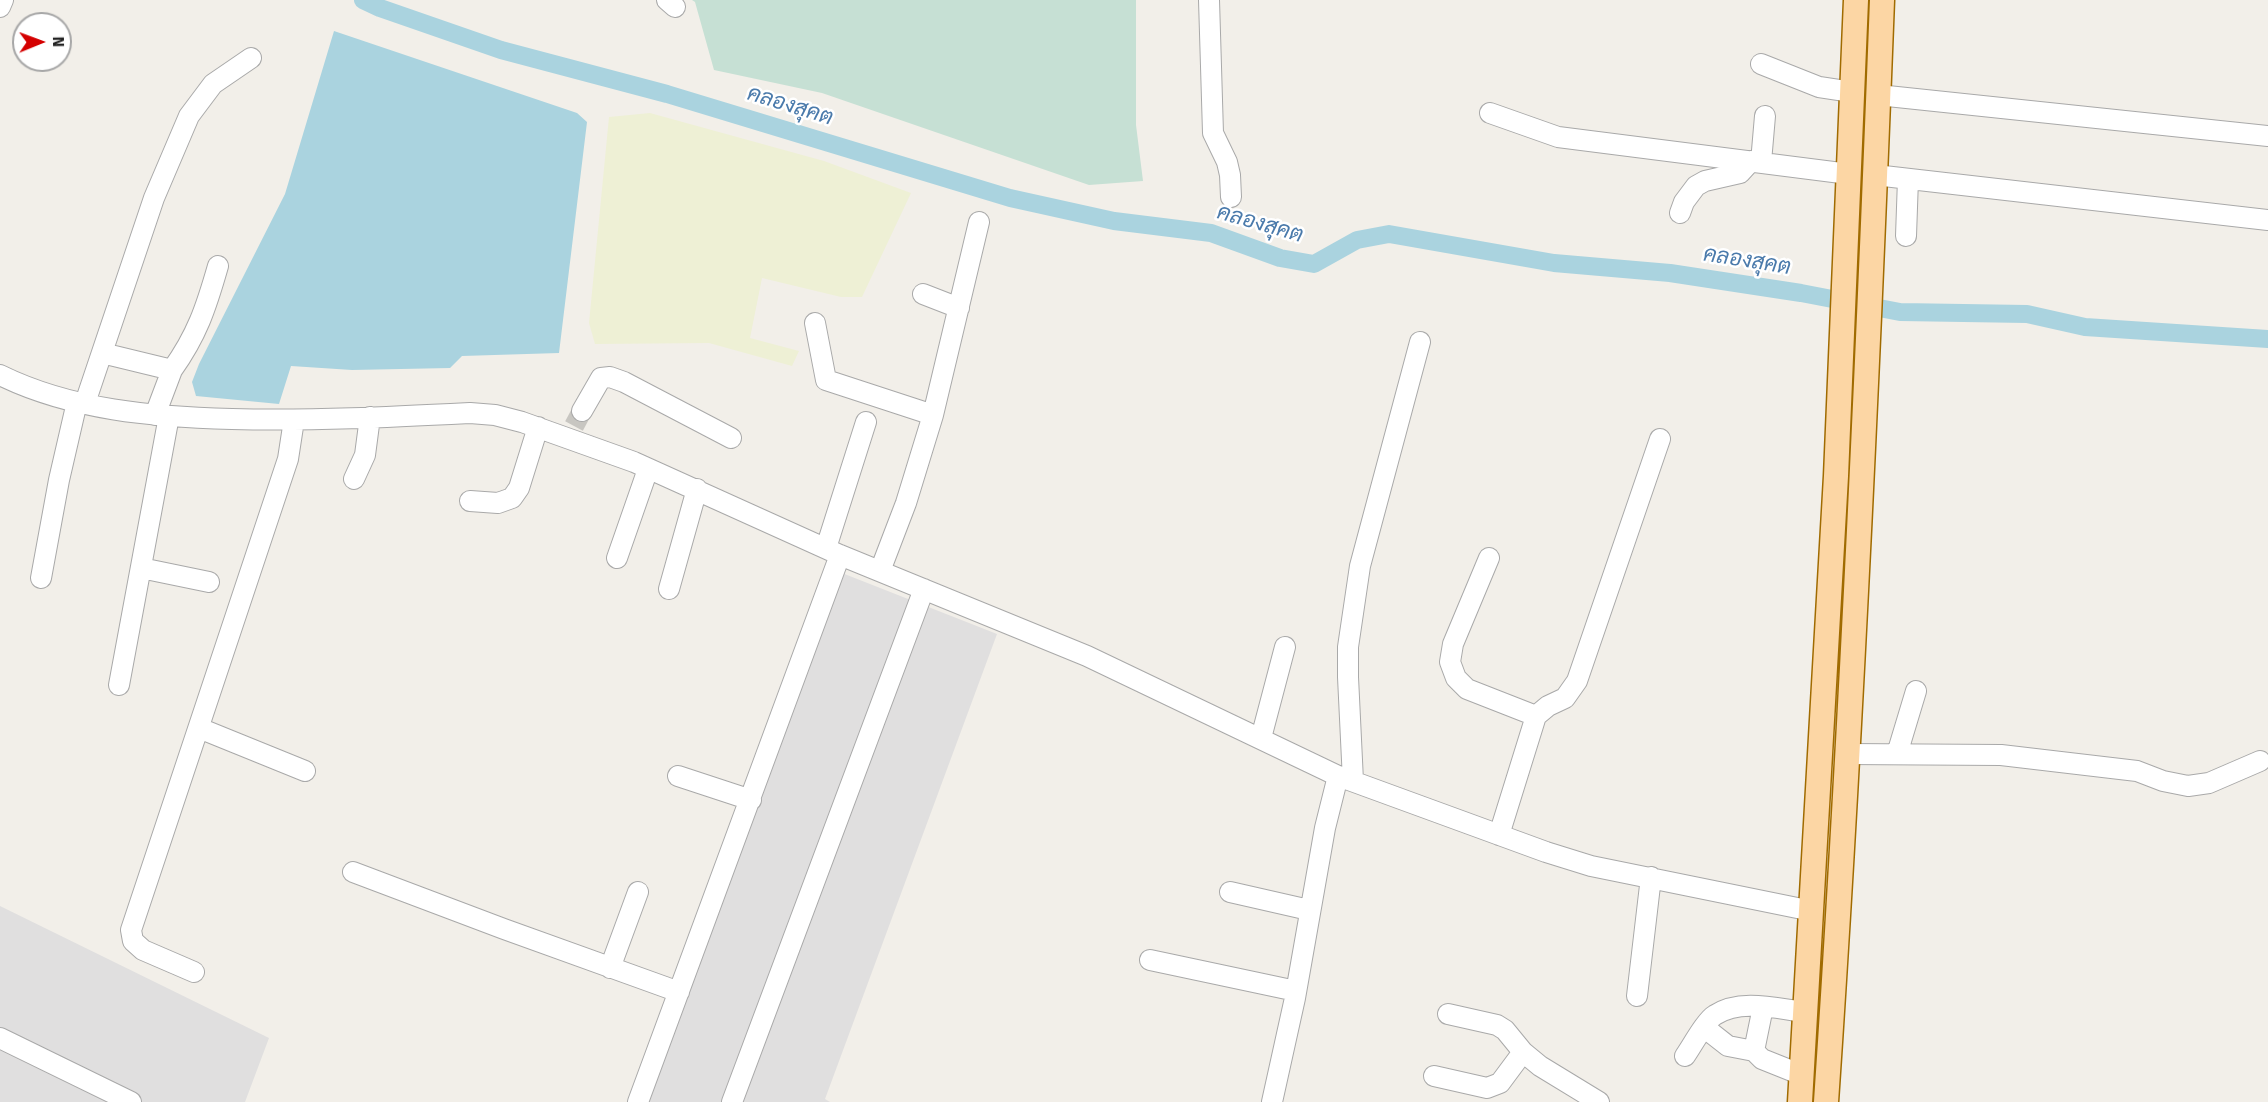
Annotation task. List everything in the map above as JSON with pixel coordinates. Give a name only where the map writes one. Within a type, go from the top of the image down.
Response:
[{"type":"main road","points":[[1800,1102],[1836,476],[1856,0]]},
{"type":"main road","points":[[1827,1102],[1847,754],[1882,0]]},
{"type":"main road","points":[[1812,911],[1838,915]]},
{"type":"street","points":[[0,7],[3,0]]},
{"type":"street","points":[[1209,0],[1213,133],[1227,162],[1231,197]]},
{"type":"street","points":[[40,578],[58,480],[81,402],[102,353],[154,198],[189,116],[213,84],[251,58]]},
{"type":"street","points":[[1761,64],[1819,87],[1852,92]]},
{"type":"street","points":[[1878,95],[2268,136]]},
{"type":"street","points":[[1490,112],[1527,128],[1558,137],[1850,174]]},
{"type":"street","points":[[1680,213],[1684,202],[1696,186],[1705,181],[1740,173],[1756,162],[1765,116]]},
{"type":"street","points":[[1875,175],[2268,220]]},
{"type":"street","points":[[1906,236],[1908,178]]},
{"type":"street","points":[[879,571],[906,503],[933,415],[979,222]]},
{"type":"street","points":[[119,685],[141,568],[162,416],[172,370],[199,326],[218,266]]},
{"type":"street","points":[[923,294],[959,308]]},
{"type":"street","points":[[815,323],[825,380],[933,415]]},
{"type":"street","points":[[1272,1102],[1296,991],[1324,828],[1346,778],[1348,647],[1360,566],[1420,342]]},
{"type":"street","points":[[102,353],[172,370]]},
{"type":"street","points":[[0,375],[45,393],[81,402],[162,416],[294,420],[470,413],[495,415],[538,427],[574,424],[648,469],[697,489],[833,552],[1087,656],[1346,778],[1499,835],[1591,866],[1812,911]]},
{"type":"street","points":[[574,424],[601,378],[610,377],[624,382],[731,438]]},
{"type":"street","points":[[354,479],[365,455],[370,417]]},
{"type":"street","points":[[194,972],[142,950],[133,941],[132,930],[288,459],[294,420]]},
{"type":"street","points":[[638,1102],[751,800],[833,552],[867,422]]},
{"type":"street","points":[[470,501],[498,503],[512,498],[519,488],[538,427]]},
{"type":"street","points":[[1499,835],[1536,716],[1548,706],[1565,698],[1577,681],[1660,439]]},
{"type":"street","points":[[617,558],[648,469]]},
{"type":"street","points":[[669,589],[697,489]]},
{"type":"street","points":[[1489,558],[1453,644],[1450,662],[1456,678],[1467,689],[1536,716]]},
{"type":"street","points":[[141,568],[209,582]]},
{"type":"street","points":[[732,1102],[924,590]]},
{"type":"street","points":[[1261,738],[1285,647]]},
{"type":"street","points":[[1897,754],[1916,691]]},
{"type":"street","points":[[199,728],[305,771]]},
{"type":"street","points":[[1847,754],[2001,755],[2137,771],[2188,786],[2210,783],[2260,761]]},
{"type":"street","points":[[678,776],[751,800]]},
{"type":"street","points":[[353,872],[679,992]]},
{"type":"street","points":[[1637,996],[1651,878]]},
{"type":"street","points":[[610,968],[638,892]]},
{"type":"street","points":[[1230,892],[1309,910]]},
{"type":"street","points":[[1150,960],[1296,991]]},
{"type":"street","points":[[1685,1056],[1713,1015],[1729,1009],[1745,1005],[1806,1012]]},
{"type":"street","points":[[1754,1051],[1763,1007]]},
{"type":"street","points":[[1448,1014],[1497,1025],[1505,1030],[1523,1052],[1540,1066],[1599,1102]]},
{"type":"street","points":[[1705,1028],[1728,1046],[1754,1051],[1762,1059],[1802,1075]]},
{"type":"street","points":[[0,1038],[131,1102]]},
{"type":"street","points":[[1434,1076],[1487,1088],[1500,1083],[1523,1052]]},
{"type":"shaded area","points":[[842,573],[997,634],[825,1099],[830,1102],[645,1102]]},
{"type":"shaded area","points":[[0,906],[269,1038],[245,1102],[0,1102]]},
{"type":"green space","points":[[692,0],[1136,0],[1136,125],[1143,181],[1089,185],[822,93],[714,70],[695,2]]},
{"type":"green space","points":[[650,113],[824,161],[911,193],[862,297],[841,297],[762,278],[750,338],[799,351],[792,366],[709,343],[595,344],[589,323],[609,117]]},
{"type":"water","points":[[334,31],[577,113],[587,122],[559,353],[462,356],[450,368],[352,370],[291,366],[279,404],[196,396],[192,382],[199,364],[285,194]]},
{"type":"waterway","name":"คลองสุคต","points":[[363,0],[501,50],[667,94],[1010,198],[1114,221],[1211,233],[1280,258],[1314,264],[1357,240],[1389,234],[1554,263],[1670,273],[1801,293],[1900,312],[2027,314],[2085,327],[2268,339]]},
{"type":"tunnel","points":[[574,426],[582,411]]}]
